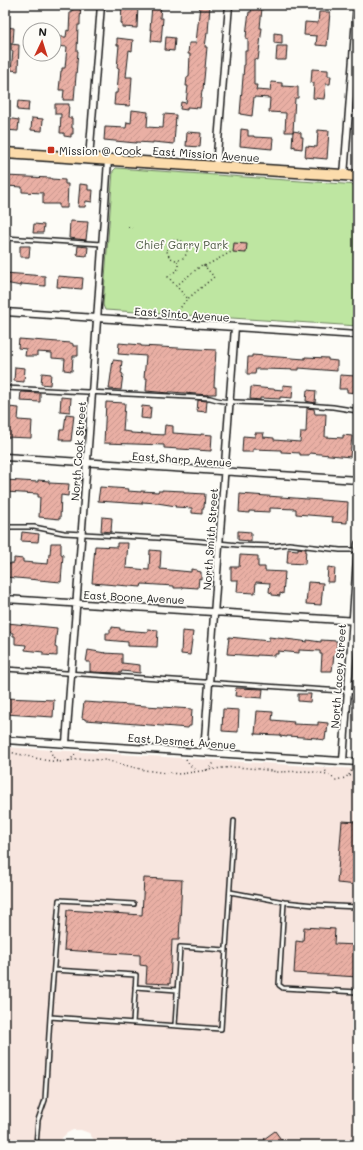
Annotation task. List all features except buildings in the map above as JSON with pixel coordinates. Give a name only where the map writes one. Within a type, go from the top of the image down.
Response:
[{"type":"main road","name":"East Mission Avenue","points":[[5,153],[358,176]]},
{"type":"street","points":[[89,159],[101,5]]},
{"type":"street","points":[[216,167],[229,5]]},
{"type":"street","points":[[344,176],[357,5]]},
{"type":"street","name":"North Cook Street","points":[[66,743],[108,160]]},
{"type":"street","name":"East Sinto Avenue","points":[[5,312],[358,335]]},
{"type":"street","name":"North Smith Street","points":[[204,752],[235,327]]},
{"type":"street","name":"East Sharp Avenue","points":[[5,457],[358,480]]},
{"type":"street","name":"North Lacey Street","points":[[343,761],[347,691],[355,621],[358,544]]},
{"type":"street","name":"East Boone Avenue","points":[[5,599],[355,621]]},
{"type":"street","name":"East Desmet Avenue","points":[[5,740],[358,762]]},
{"type":"lane","points":[[5,238],[102,244]]},
{"type":"lane","points":[[5,388],[210,398],[229,402],[308,405],[358,411]]},
{"type":"lane","points":[[5,527],[34,527],[56,532],[81,535],[158,538],[256,546],[289,544],[340,550],[358,550]]},
{"type":"lane","points":[[5,669],[358,692]]},
{"type":"lane","points":[[50,1017],[221,1028],[234,820]]},
{"type":"lane","points":[[230,892],[284,902],[358,907]]},
{"type":"lane","points":[[36,1145],[38,1120],[45,1100],[59,900],[134,904]]},
{"type":"lane","points":[[284,902],[280,986],[283,988],[358,992]]},
{"type":"lane","points":[[175,1025],[180,947],[226,950]]},
{"type":"lane","points":[[54,970],[136,975],[133,1023]]},
{"type":"lane","points":[[135,987],[177,990]]},
{"type":"path","points":[[177,240],[183,242],[187,248],[184,257],[178,260],[170,258],[167,250],[171,242],[177,240]]},
{"type":"path","points":[[176,286],[203,264],[205,266],[234,251]]},
{"type":"path","points":[[178,260],[178,269],[168,276],[188,299]]},
{"type":"path","points":[[177,312],[188,299],[214,277],[205,266]]},
{"type":"path","points":[[49,742],[50,752],[59,762]]},
{"type":"path","points":[[69,761],[76,753],[78,744]]},
{"type":"path","points":[[5,751],[59,762],[81,759],[105,760],[144,770],[180,774],[237,767],[278,772],[307,771],[327,774],[336,780],[345,778],[349,775],[358,780]]},
{"type":"path","points":[[185,751],[186,759],[196,771]]},
{"type":"path","points":[[207,770],[213,764],[217,753]]},
{"type":"shaded area","points":[[5,747],[358,769],[358,1134],[344,1145],[96,1145],[89,1133],[81,1130],[73,1130],[62,1138],[59,1145],[5,1145]]},
{"type":"green space","name":"Chief Garry Park","points":[[116,168],[358,185],[358,326],[105,310],[103,305],[113,171]]},
{"type":"place","name":"Mission @ Cook","points":[[51,150]]}]
